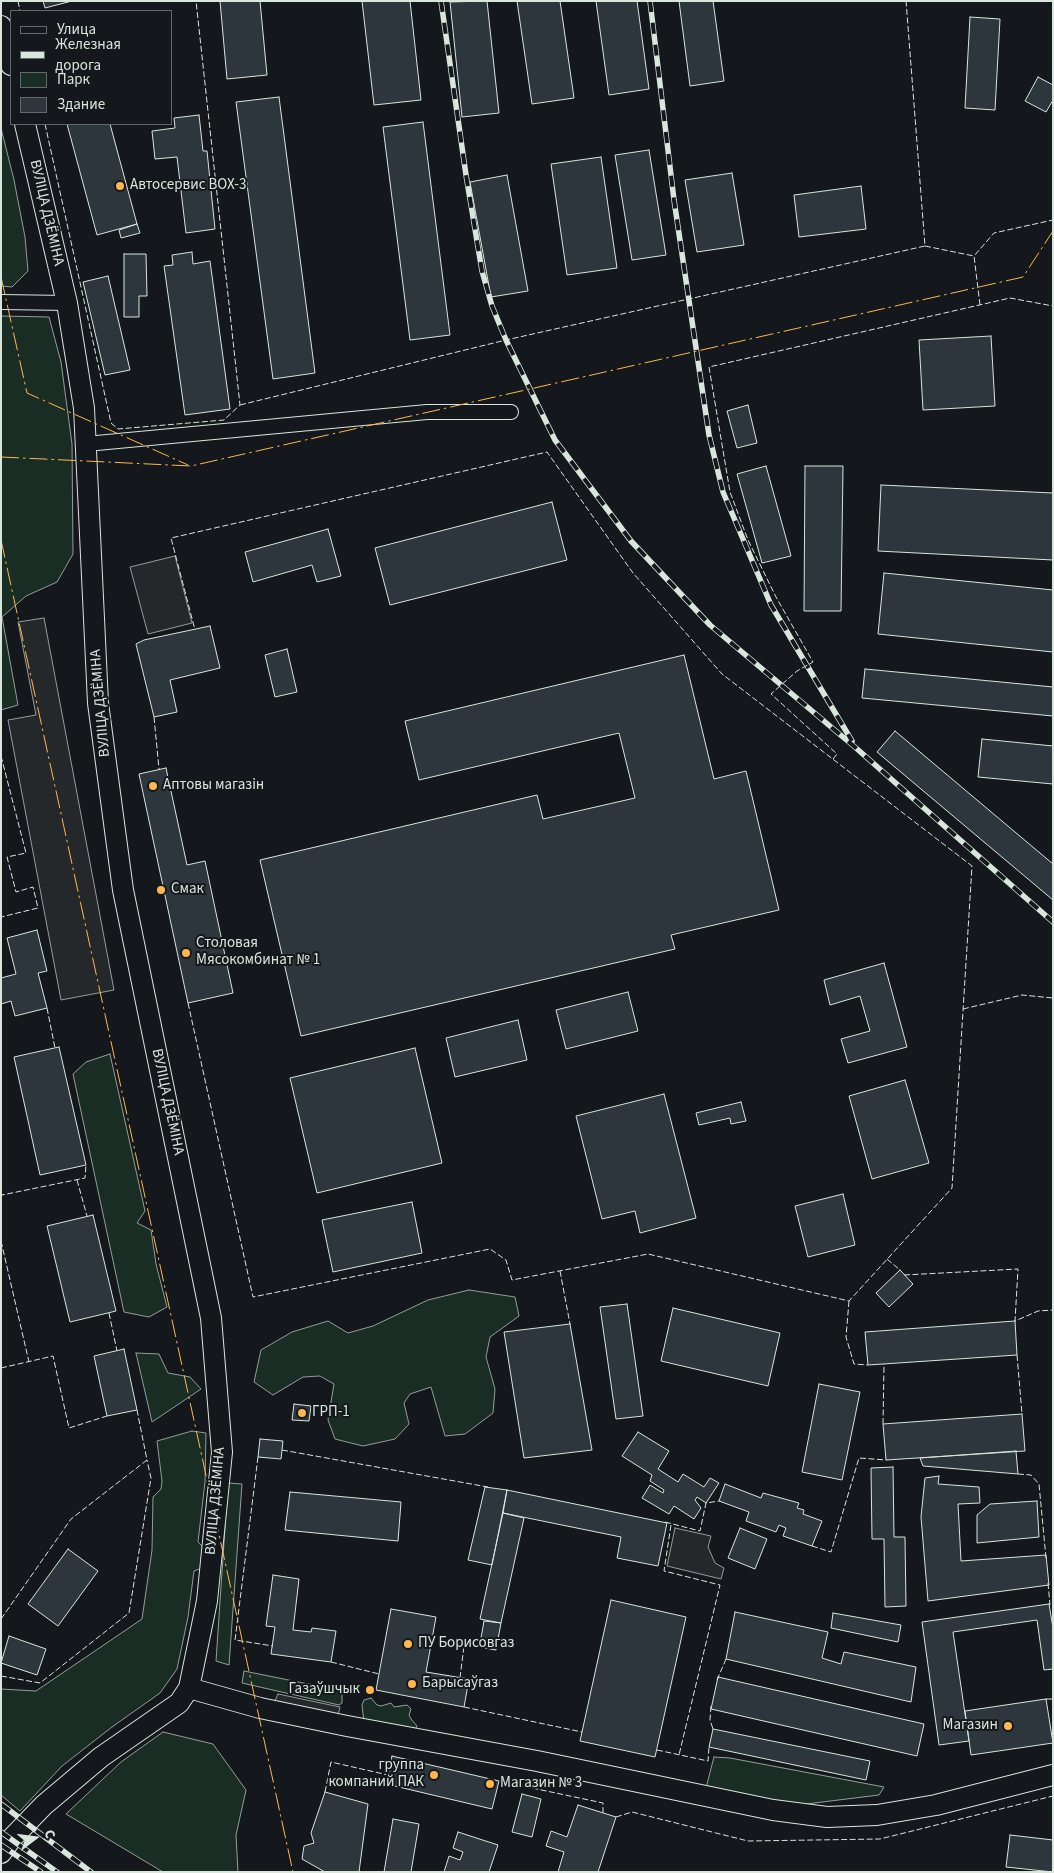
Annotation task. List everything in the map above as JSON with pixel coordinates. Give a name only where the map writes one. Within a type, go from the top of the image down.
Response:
[{"type":"main road","points":[[1,26],[10,61]]},
{"type":"main road","name":"ВУЛІЦА ДЗЁМІНА","points":[[1,1853],[11,1839],[44,1805],[102,1757],[180,1703],[189,1688],[207,1601],[222,1452],[211,1318],[123,890],[98,703],[84,408],[67,303],[25,125]]},
{"type":"main road","points":[[189,1688],[260,1708],[347,1726],[537,1761],[774,1810],[827,1817],[877,1815],[936,1805],[1053,1775]]},
{"type":"street","points":[[1,302],[67,303]]},
{"type":"street","points":[[86,444],[427,412],[511,412]]},
{"type":"green space","points":[[1,128],[14,180],[25,237],[28,271],[12,287],[1,286]]},
{"type":"green space","points":[[1,316],[49,317],[61,362],[72,444],[73,554],[57,582],[26,596],[2,617],[18,705],[1,710]]},
{"type":"green space","points":[[110,1054],[145,1211],[137,1223],[151,1230],[156,1264],[167,1307],[149,1317],[124,1312],[73,1074],[86,1062]]},
{"type":"green space","points":[[469,1290],[515,1297],[519,1316],[490,1337],[486,1357],[495,1389],[493,1413],[465,1434],[445,1436],[431,1387],[410,1394],[404,1403],[409,1424],[395,1439],[363,1446],[335,1439],[328,1420],[334,1384],[320,1376],[303,1377],[273,1395],[254,1382],[261,1350],[292,1332],[328,1321],[348,1333],[373,1326],[428,1300]]},
{"type":"green space","points":[[136,1353],[159,1354],[168,1373],[190,1377],[201,1389],[152,1422]]},
{"type":"green space","points":[[192,1431],[206,1433],[205,1482],[198,1542],[203,1547],[202,1568],[194,1571],[188,1617],[177,1669],[160,1693],[62,1766],[20,1811],[1,1795],[1,1689],[36,1691],[142,1619],[152,1550],[153,1497],[161,1489],[162,1481],[157,1441]]},
{"type":"green space","points":[[228,1483],[242,1484],[229,1665],[216,1661]]},
{"type":"green space","points":[[244,1671],[338,1690],[342,1693],[342,1703],[339,1705],[242,1683]]},
{"type":"green space","points":[[371,1698],[377,1705],[381,1706],[391,1703],[394,1707],[407,1705],[411,1709],[409,1715],[417,1726],[415,1730],[364,1722],[362,1705],[364,1700]]},
{"type":"green space","points":[[163,1732],[213,1744],[246,1790],[236,1835],[238,1872],[163,1872],[66,1814],[121,1762]]},
{"type":"green space","points":[[714,1757],[730,1758],[884,1787],[879,1795],[798,1805],[706,1788]]},
{"type":"shaded area","points":[[175,556],[192,623],[148,634],[130,567]]},
{"type":"shaded area","points":[[44,618],[114,990],[61,1000],[8,720],[36,715],[18,622]]},
{"type":"shaded area","points":[[675,1528],[711,1536],[708,1547],[715,1563],[724,1568],[721,1579],[667,1566]]},
{"type":"shaded area","points":[[278,1694],[340,1707],[337,1719],[273,1705]]},
{"type":"building","points":[[43,1],[72,1],[45,8]]},
{"type":"building","points":[[220,1],[260,1],[267,75],[227,79]]},
{"type":"building","points":[[362,1],[410,1],[421,100],[374,105]]},
{"type":"building","points":[[487,1],[499,113],[462,117],[450,2]]},
{"type":"building","points":[[517,1],[560,1],[574,98],[532,104]]},
{"type":"building","points":[[596,1],[637,1],[649,89],[609,95]]},
{"type":"building","points":[[679,1],[713,1],[724,81],[690,86]]},
{"type":"building","points":[[970,17],[1000,19],[995,110],[965,108]]},
{"type":"building","points":[[1038,77],[1053,85],[1053,100],[1046,112],[1025,101]]},
{"type":"building","points":[[279,97],[315,373],[273,379],[236,102]]},
{"type":"building","points":[[199,115],[203,151],[207,151],[215,229],[186,233],[177,157],[155,159],[152,131],[175,128],[174,118]]},
{"type":"building","points":[[423,122],[450,335],[410,340],[383,127]]},
{"type":"building","points":[[67,125],[110,125],[137,224],[97,235]]},
{"type":"building","points":[[649,150],[666,255],[632,260],[615,155]]},
{"type":"building","points":[[601,157],[617,268],[567,275],[551,164]]},
{"type":"building","points":[[732,173],[744,245],[697,252],[685,180]]},
{"type":"building","points":[[507,175],[528,291],[491,297],[470,182]]},
{"type":"building","points":[[861,186],[866,229],[799,237],[794,195]]},
{"type":"building","points":[[137,224],[140,233],[121,238],[119,230]]},
{"type":"building","points":[[192,252],[193,264],[210,261],[230,409],[185,415],[164,266],[173,265],[172,255]]},
{"type":"building","points":[[124,254],[146,254],[147,296],[139,296],[139,317],[124,317]]},
{"type":"building","points":[[108,276],[130,370],[105,375],[83,282]]},
{"type":"building","points":[[991,336],[995,406],[923,410],[919,340]]},
{"type":"building","points":[[748,405],[757,443],[737,448],[727,411]]},
{"type":"building","points":[[766,466],[791,556],[762,563],[737,474]]},
{"type":"building","points":[[805,466],[843,466],[841,611],[804,611]]},
{"type":"building","points":[[881,485],[1053,493],[1053,560],[878,551]]},
{"type":"building","points":[[552,502],[567,560],[390,605],[375,548]]},
{"type":"building","points":[[328,529],[341,576],[317,582],[312,565],[253,582],[245,552]]},
{"type":"building","points":[[884,573],[1053,590],[1053,652],[878,634]]},
{"type":"building","points":[[210,626],[220,668],[170,680],[177,712],[154,717],[136,644],[144,640]]},
{"type":"building","points":[[287,649],[297,692],[275,697],[265,655]]},
{"type":"building","points":[[684,655],[714,779],[746,771],[779,910],[671,935],[675,949],[301,1036],[260,860],[537,795],[543,819],[635,798],[619,733],[419,780],[405,721]]},
{"type":"building","points":[[865,669],[1053,687],[1053,716],[862,698]]},
{"type":"building","points":[[895,731],[1053,864],[1053,900],[877,752]]},
{"type":"building","points":[[982,739],[1053,746],[1053,784],[978,777]]},
{"type":"building","points":[[166,768],[187,865],[205,861],[233,993],[188,1003],[139,774]]},
{"type":"building","points":[[37,930],[47,971],[38,973],[47,1008],[15,1016],[11,1001],[1,1004],[1,978],[16,974],[7,938]]},
{"type":"building","points":[[884,963],[907,1047],[848,1063],[841,1039],[870,1031],[860,996],[830,1005],[824,980]]},
{"type":"building","points":[[628,992],[638,1031],[566,1049],[556,1010]]},
{"type":"building","points":[[518,1020],[527,1060],[455,1077],[446,1038]]},
{"type":"building","points":[[59,1047],[86,1165],[40,1175],[14,1057]]},
{"type":"building","points":[[415,1048],[442,1163],[317,1193],[290,1078]]},
{"type":"building","points":[[905,1080],[929,1163],[872,1179],[849,1096]]},
{"type":"building","points":[[664,1094],[696,1218],[640,1233],[635,1211],[602,1219],[576,1116]]},
{"type":"building","points":[[741,1102],[746,1121],[731,1124],[730,1118],[699,1125],[696,1113]]},
{"type":"building","points":[[843,1194],[855,1245],[808,1257],[795,1206]]},
{"type":"building","points":[[412,1202],[422,1253],[333,1272],[322,1220]]},
{"type":"building","points":[[93,1215],[116,1311],[70,1322],[47,1226]]},
{"type":"building","points":[[900,1270],[913,1284],[889,1307],[876,1293]]},
{"type":"building","points":[[627,1304],[643,1416],[616,1419],[600,1307]]},
{"type":"building","points":[[673,1308],[780,1333],[768,1386],[661,1361]]},
{"type":"building","points":[[1015,1321],[1017,1355],[868,1365],[865,1332]]},
{"type":"building","points":[[570,1324],[592,1450],[524,1458],[504,1332]]},
{"type":"building","points":[[124,1349],[137,1410],[107,1416],[94,1356]]},
{"type":"building","points":[[819,1384],[860,1392],[842,1480],[802,1472]]},
{"type":"building","name":"ГРП-1","points":[[294,1404],[311,1406],[309,1421],[292,1420]]},
{"type":"building","points":[[1022,1414],[1025,1451],[886,1460],[883,1424]]},
{"type":"building","points":[[638,1432],[669,1451],[658,1469],[678,1482],[683,1474],[704,1487],[710,1478],[719,1483],[706,1503],[697,1497],[695,1500],[701,1508],[694,1519],[674,1506],[669,1514],[642,1498],[650,1485],[663,1493],[664,1490],[650,1481],[652,1475],[622,1456]]},
{"type":"building","points":[[260,1439],[283,1441],[281,1459],[258,1457]]},
{"type":"building","points":[[1016,1451],[1018,1474],[923,1466],[920,1458]]},
{"type":"building","points":[[893,1467],[894,1537],[905,1537],[906,1606],[885,1607],[884,1539],[872,1539],[871,1468]]},
{"type":"building","points":[[939,1476],[938,1484],[979,1487],[980,1503],[958,1504],[961,1561],[1046,1555],[1049,1585],[928,1601],[921,1517],[925,1478]]},
{"type":"building","points":[[725,1484],[761,1498],[763,1493],[799,1503],[797,1508],[804,1510],[803,1514],[822,1521],[812,1546],[783,1536],[786,1528],[779,1525],[776,1532],[746,1521],[749,1512],[719,1501]]},
{"type":"building","points":[[485,1487],[507,1490],[492,1565],[468,1560]]},
{"type":"building","points":[[507,1490],[667,1523],[658,1566],[617,1558],[621,1537],[503,1513]]},
{"type":"building","points":[[290,1492],[401,1502],[398,1541],[285,1530]]},
{"type":"building","points":[[1037,1501],[1039,1537],[977,1543],[977,1515],[990,1504]]},
{"type":"building","points":[[503,1513],[524,1518],[501,1623],[480,1619]]},
{"type":"building","points":[[740,1528],[767,1539],[755,1569],[728,1558]]},
{"type":"building","points":[[68,1549],[98,1571],[58,1626],[28,1604]]},
{"type":"building","points":[[273,1575],[299,1579],[293,1630],[311,1632],[312,1628],[336,1631],[331,1662],[271,1654],[275,1627],[266,1626]]},
{"type":"building","points":[[611,1600],[686,1617],[655,1757],[580,1741]]},
{"type":"building","points":[[1049,1604],[1053,1628],[1053,1669],[1044,1670],[1037,1620],[953,1632],[969,1741],[939,1745],[922,1622]]},
{"type":"building","name":"ПУ Борисовгаз","points":[[391,1609],[436,1617],[426,1672],[469,1679],[464,1707],[376,1690]]},
{"type":"building","points":[[735,1612],[828,1632],[822,1658],[841,1664],[844,1652],[916,1667],[911,1702],[726,1659]]},
{"type":"building","points":[[833,1613],[901,1625],[898,1642],[831,1628]]},
{"type":"building","points":[[484,1621],[501,1623],[496,1650],[485,1648],[487,1639],[481,1638]]},
{"type":"building","points":[[9,1636],[46,1649],[37,1675],[1,1663]]},
{"type":"building","points":[[718,1677],[924,1724],[917,1756],[711,1709]]},
{"type":"building","name":"Магазин","points":[[1046,1699],[1053,1743],[971,1755],[965,1711]]},
{"type":"building","points":[[713,1729],[870,1761],[866,1780],[709,1747]]},
{"type":"building","points":[[392,1756],[499,1781],[492,1809],[386,1784]]},
{"type":"building","points":[[325,1792],[368,1804],[359,1872],[325,1872],[302,1859],[304,1846],[314,1843],[311,1833]]},
{"type":"building","points":[[522,1794],[541,1799],[532,1837],[512,1832]]},
{"type":"building","points":[[578,1805],[616,1817],[598,1872],[558,1872],[564,1852],[546,1846],[551,1831],[567,1837]]},
{"type":"building","points":[[393,1819],[419,1824],[411,1872],[384,1872]]},
{"type":"building","points":[[458,1832],[498,1845],[489,1872],[444,1872],[449,1856],[460,1860],[463,1852],[453,1848]]},
{"type":"building","points":[[1010,1835],[1053,1840],[1053,1872],[1006,1867]]},
{"type":"railway","points":[[441,1],[482,271],[492,306],[506,340],[555,440],[631,541],[710,625],[856,748],[1053,922]]},
{"type":"railway","points":[[650,1],[674,200],[709,435],[723,492],[771,605],[852,741]]},
{"type":"railway","points":[[1,1804],[91,1872]]},
{"type":"railway","points":[[1,1832],[57,1872]]},
{"type":"railway","points":[[1,1845],[41,1872]]},
{"type":"fence","points":[[18,1],[20,10]]},
{"type":"fence","points":[[45,125],[111,423],[118,429],[224,420],[240,405],[196,1]]},
{"type":"fence","points":[[240,405],[506,340],[925,246],[906,1]]},
{"type":"fence","points":[[980,305],[974,256],[994,233],[1053,220]]},
{"type":"fence","points":[[925,246],[974,256]]},
{"type":"fence","points":[[833,759],[837,754],[771,694],[797,671],[813,662],[776,597],[748,540],[730,492],[709,367],[1010,298],[1053,306]]},
{"type":"fence","points":[[188,1003],[253,1297],[490,1249],[506,1260],[512,1280],[648,1254],[849,1301],[952,1188],[972,866],[722,674],[633,573],[547,452],[171,538],[195,630]]},
{"type":"fence","points":[[154,717],[159,769]]},
{"type":"fence","points":[[1,756],[26,853],[7,857],[16,892],[33,887],[38,908],[1,917]]},
{"type":"fence","points":[[963,1009],[1022,995],[1053,998]]},
{"type":"fence","points":[[47,1008],[55,1048]]},
{"type":"fence","points":[[1,1192],[2,1195],[85,1178],[86,1165]]},
{"type":"fence","points":[[77,1180],[87,1216]]},
{"type":"fence","points":[[1,1241],[29,1362]]},
{"type":"fence","points":[[887,1259],[900,1270]]},
{"type":"fence","points":[[904,1275],[1018,1269],[1015,1321],[1038,1311],[1053,1310]]},
{"type":"fence","points":[[560,1271],[570,1324]]},
{"type":"fence","points":[[849,1301],[846,1337],[854,1364],[868,1365]]},
{"type":"fence","points":[[109,1313],[117,1351]]},
{"type":"fence","points":[[1017,1355],[1022,1414]]},
{"type":"fence","points":[[1,1368],[53,1356],[69,1428],[107,1416]]},
{"type":"fence","points":[[883,1424],[884,1364]]},
{"type":"fence","points":[[1,1619],[71,1519],[147,1460],[137,1410]]},
{"type":"fence","points":[[282,1450],[488,1487]]},
{"type":"fence","points":[[258,1457],[235,1640],[273,1646]]},
{"type":"fence","points":[[812,1546],[831,1552],[859,1458],[886,1460]]},
{"type":"fence","points":[[1,1676],[40,1683],[129,1613],[151,1478],[147,1460]]},
{"type":"fence","points":[[1018,1474],[1031,1475],[1039,1484],[1046,1558]]},
{"type":"fence","points":[[665,1522],[700,1531],[706,1503],[719,1501]]},
{"type":"fence","points":[[671,1525],[664,1571],[720,1585],[679,1755]]},
{"type":"fence","points":[[1048,1583],[1050,1605]]},
{"type":"fence","points":[[460,1678],[464,1646],[481,1638]]},
{"type":"fence","points":[[717,1680],[726,1659]]},
{"type":"fence","points":[[331,1662],[379,1674]]},
{"type":"fence","points":[[1046,1699],[1053,1699]]},
{"type":"fence","points":[[711,1706],[710,1720],[713,1729]]},
{"type":"fence","points":[[464,1707],[582,1732]]},
{"type":"fence","points":[[657,1750],[708,1761],[709,1747]]},
{"type":"fence","points":[[325,1792],[331,1762],[388,1775]]},
{"type":"fence","points":[[499,1781],[603,1803],[603,1813]]},
{"type":"fence","points":[[616,1817],[632,1812],[748,1841],[880,1839],[1053,1796]]},
{"type":"power","points":[[1,457],[191,466],[1023,277],[1053,231]]},
{"type":"power","points":[[1,277],[27,393],[188,465]]},
{"type":"power","points":[[1,540],[293,1872]]},
{"type":"place","name":"Автосервис BOX-3","points":[[120,186]]},
{"type":"place","name":"Аптовы магазін","points":[[153,786]]},
{"type":"place","name":"Смак","points":[[161,890]]},
{"type":"place","name":"Столовая Мясокомбинат № 1","points":[[186,953]]},
{"type":"place","name":"ГРП-1","points":[[302,1413]]},
{"type":"place","name":"ПУ Борисовгаз","points":[[408,1644]]},
{"type":"place","name":"Барысаўгаз","points":[[412,1684]]},
{"type":"place","name":"Газаўшчык","points":[[370,1690]]},
{"type":"place","name":"Магазин","points":[[1008,1726]]},
{"type":"place","name":"группа компаний ПАК","points":[[434,1775]]},
{"type":"place","name":"Магазин № 3","points":[[490,1784]]}]
